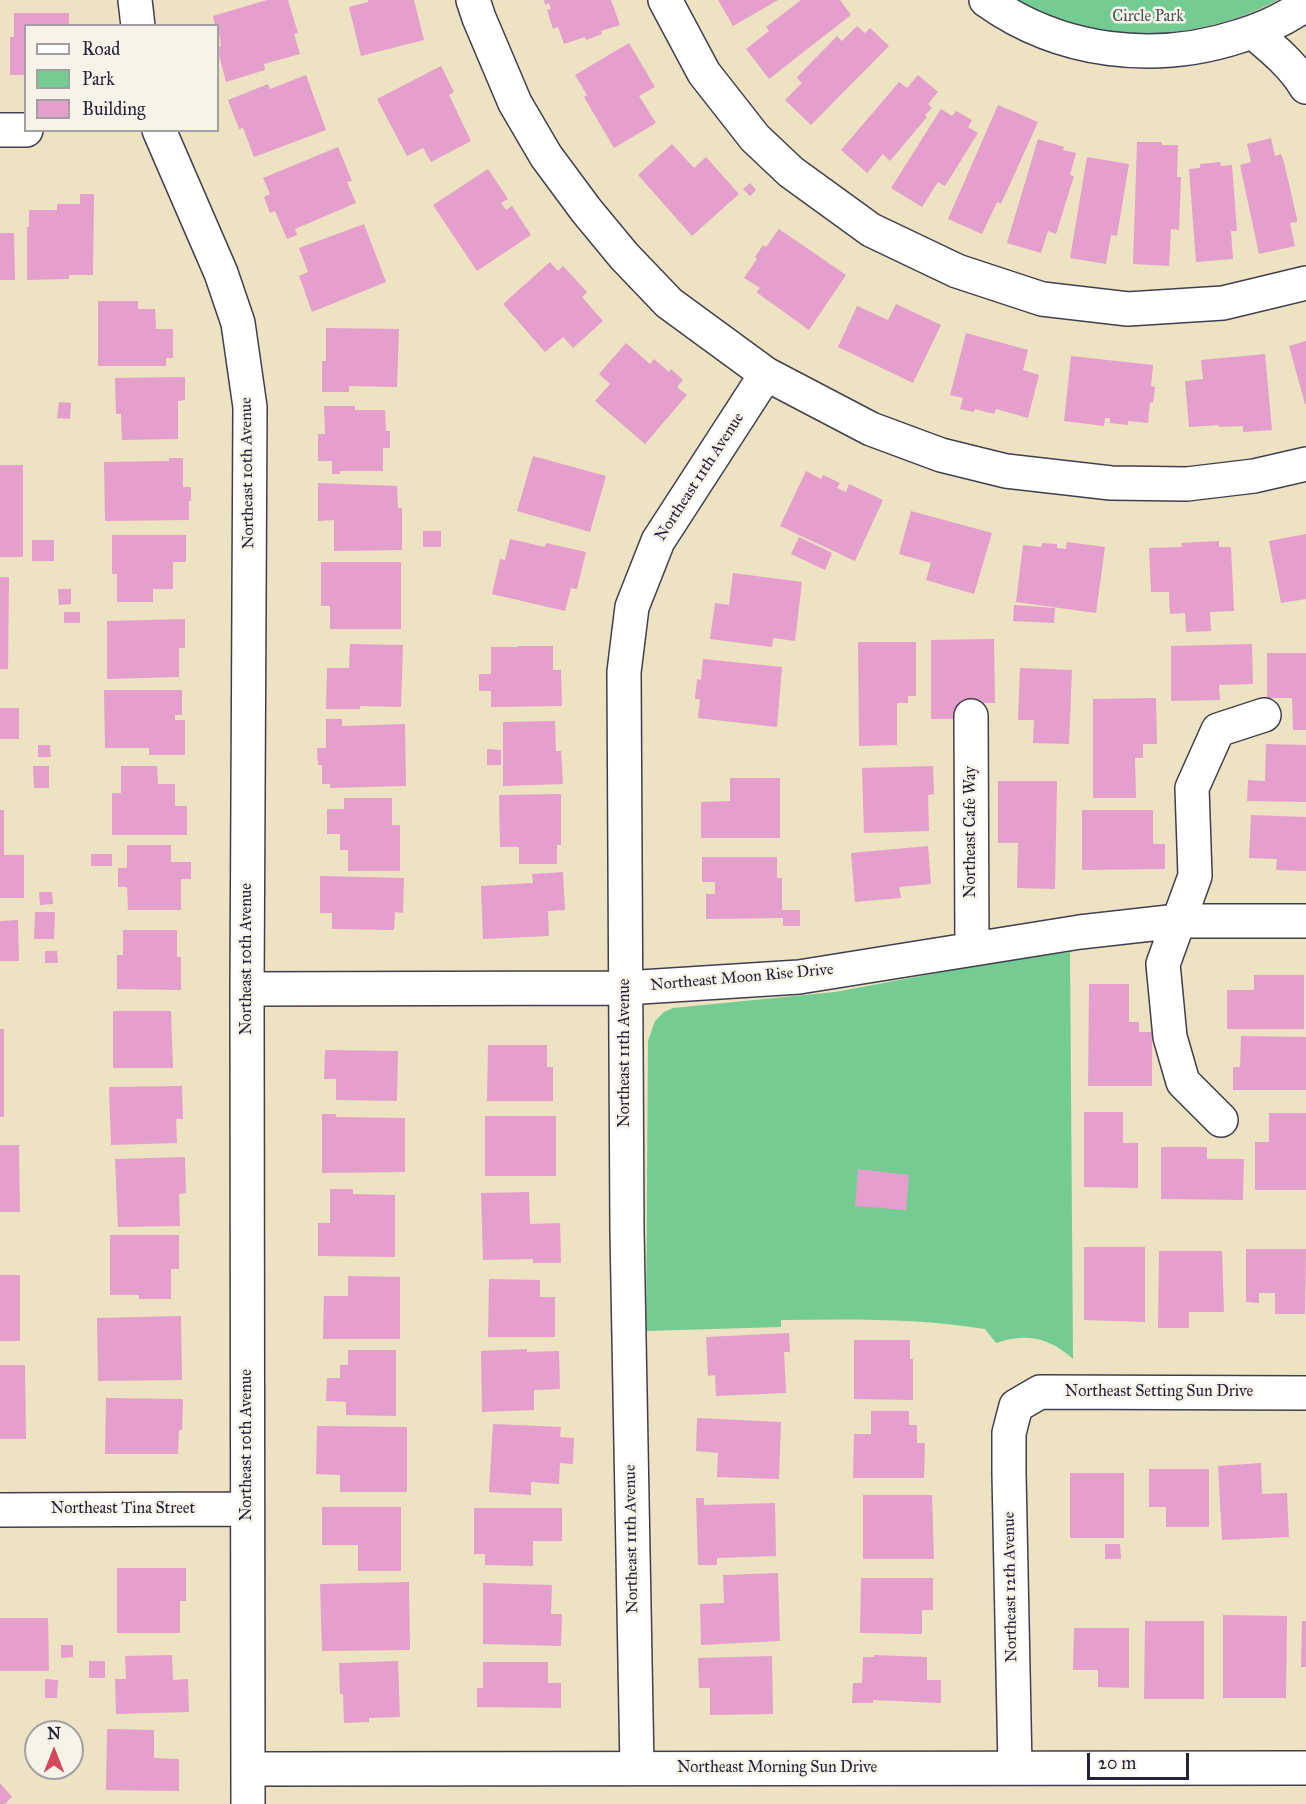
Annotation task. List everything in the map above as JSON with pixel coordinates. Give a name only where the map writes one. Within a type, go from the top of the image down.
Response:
[{"type":"street","points":[[135,0],[138,24]]},
{"type":"street","points":[[473,0],[515,103],[546,156],[585,210],[624,256],[669,303],[766,374],[871,429],[941,455],[1006,471],[1111,483],[1186,484],[1254,476],[1306,464]]},
{"type":"street","points":[[664,0],[704,73],[755,138],[784,165],[871,230],[957,271],[1042,299],[1128,309],[1223,303],[1306,284]]},
{"type":"street","points":[[986,0],[1026,24],[1089,46],[1122,51],[1155,52],[1189,49],[1253,32],[1278,21],[1306,4]]},
{"type":"street","points":[[1253,32],[1284,60],[1306,87]]},
{"type":"street","points":[[0,130],[24,130]]},
{"type":"street","name":"Northeast 10th Avenue","points":[[160,132],[221,273],[238,323],[250,407],[247,989],[248,1804]]},
{"type":"street","name":"Northeast 11th Avenue","points":[[637,1768],[627,1232],[624,672],[632,607],[658,541],[766,374]]},
{"type":"street","points":[[1221,1120],[1183,1082],[1170,1037],[1163,964],[1195,876],[1192,788],[1218,730],[1264,715]]},
{"type":"street","name":"Northeast Cafe Way","points":[[971,716],[972,948]]},
{"type":"street","name":"Northeast Moon Rise Drive","points":[[247,989],[625,988],[799,977],[1080,932],[1178,921],[1306,921]]},
{"type":"street","name":"Northeast Setting Sun Drive","points":[[1016,1406],[1040,1392],[1306,1393]]},
{"type":"street","name":"Northeast 12th Avenue","points":[[1015,1768],[1009,1433],[1016,1406]]},
{"type":"street","name":"Northeast Tina Street","points":[[0,1510],[247,1509]]},
{"type":"street","name":"Northeast Morning Sun Drive","points":[[248,1769],[1306,1768]]},
{"type":"green space","name":"Circle Park","points":[[1018,0],[1278,0],[1247,14],[1215,24],[1181,31],[1148,34],[1114,32],[1081,26],[1049,16]]},
{"type":"green space","points":[[1070,952],[1073,1359],[1055,1346],[1037,1339],[1018,1338],[996,1343],[985,1329],[908,1321],[781,1320],[781,1327],[646,1331],[648,1041],[655,1021],[664,1012],[673,1008],[835,992],[996,962]]},
{"type":"building","points":[[267,0],[288,0],[298,33],[294,34],[300,54],[264,64],[265,70],[226,82],[219,55],[221,46],[219,24],[215,24],[213,16]]},
{"type":"building","points":[[368,0],[414,0],[424,40],[361,56],[349,7],[368,2]]},
{"type":"building","points":[[544,0],[611,0],[620,25],[601,31],[602,34],[586,40],[585,37],[564,44],[558,27],[553,29],[547,10],[551,9],[549,3],[545,5]]},
{"type":"building","points":[[718,0],[778,0],[733,26]]},
{"type":"building","points":[[801,0],[840,0],[851,15],[769,79],[746,49],[769,31],[766,27]]},
{"type":"building","points":[[14,13],[69,13],[69,24],[24,24],[24,75],[10,75],[10,37],[14,37]]},
{"type":"building","points":[[857,26],[865,33],[870,28],[889,46],[811,125],[785,100],[802,83],[797,78],[798,76],[837,36],[842,41]]},
{"type":"building","points":[[629,43],[655,87],[639,96],[656,123],[614,148],[584,97],[587,95],[575,75]]},
{"type":"building","points":[[441,66],[454,92],[449,95],[471,141],[431,162],[423,148],[407,156],[377,99]]},
{"type":"building","points":[[306,75],[326,130],[254,157],[243,128],[239,129],[228,100],[268,84],[270,89]]},
{"type":"building","points":[[918,75],[938,92],[928,104],[932,108],[890,161],[883,154],[867,173],[841,150],[899,82],[907,88]]},
{"type":"building","points":[[998,105],[1038,122],[1001,204],[997,202],[982,234],[948,219]]},
{"type":"building","points":[[941,109],[952,116],[956,111],[972,120],[968,127],[978,133],[945,186],[938,182],[922,207],[891,188]]},
{"type":"building","points":[[1271,138],[1275,156],[1281,154],[1284,162],[1297,219],[1297,222],[1290,223],[1295,246],[1259,254],[1240,165],[1251,162],[1247,144]]},
{"type":"building","points":[[1038,139],[1076,153],[1070,175],[1074,176],[1056,234],[1048,231],[1041,253],[1007,243]]},
{"type":"building","points":[[1137,142],[1162,142],[1162,145],[1178,145],[1177,177],[1181,177],[1179,230],[1171,229],[1169,266],[1133,264]]},
{"type":"building","points":[[672,144],[694,168],[706,157],[739,194],[692,236],[638,175]]},
{"type":"building","points":[[338,147],[352,181],[347,182],[356,203],[295,229],[297,235],[287,239],[275,211],[270,213],[264,197],[270,194],[263,178]]},
{"type":"building","points":[[1087,157],[1129,164],[1117,236],[1111,235],[1106,264],[1070,258]]},
{"type":"building","points":[[1220,162],[1221,166],[1232,165],[1237,231],[1231,231],[1233,259],[1196,262],[1189,169],[1200,168],[1200,164]]},
{"type":"building","points":[[488,169],[508,199],[501,203],[506,210],[512,206],[531,235],[477,271],[433,205]]},
{"type":"building","points":[[750,183],[756,190],[750,196],[743,189]]},
{"type":"building","points":[[80,194],[94,194],[93,275],[69,275],[69,279],[27,280],[29,210],[57,210],[57,204],[80,204]]},
{"type":"building","points":[[364,224],[386,282],[312,312],[299,276],[308,272],[299,248]]},
{"type":"building","points":[[779,229],[846,275],[809,330],[756,292],[760,288],[744,278],[763,245],[766,247]]},
{"type":"building","points":[[0,233],[14,233],[15,280],[0,280]]},
{"type":"building","points":[[550,262],[558,271],[563,266],[587,292],[582,297],[603,321],[573,348],[563,337],[545,352],[503,304]]},
{"type":"building","points":[[98,301],[138,301],[138,309],[155,309],[156,329],[173,329],[173,358],[166,358],[166,366],[98,366]]},
{"type":"building","points":[[896,304],[941,325],[913,383],[838,347],[857,306],[888,320]]},
{"type":"building","points":[[326,328],[399,329],[397,387],[349,386],[349,392],[322,392],[322,361],[326,361]]},
{"type":"building","points":[[966,333],[1028,350],[1023,370],[1039,375],[1028,418],[996,409],[994,414],[975,409],[974,412],[960,409],[963,398],[950,395]]},
{"type":"building","points":[[1306,341],[1306,404],[1305,404],[1289,346]]},
{"type":"building","points":[[626,343],[650,364],[654,359],[669,372],[671,369],[683,380],[677,387],[687,395],[645,444],[595,401],[610,384],[599,374]]},
{"type":"building","points":[[1265,354],[1272,430],[1243,432],[1243,426],[1219,427],[1219,425],[1189,427],[1185,381],[1203,379],[1201,360]]},
{"type":"building","points":[[1071,356],[1153,365],[1151,386],[1155,387],[1153,403],[1150,402],[1148,423],[1128,421],[1128,425],[1110,423],[1110,418],[1105,418],[1104,426],[1064,421]]},
{"type":"building","points":[[185,377],[185,400],[178,401],[178,439],[122,440],[121,414],[116,414],[115,378]]},
{"type":"building","points":[[59,402],[71,403],[70,419],[57,418]]},
{"type":"building","points":[[324,406],[355,406],[355,410],[385,410],[386,431],[390,431],[390,448],[383,448],[383,471],[340,471],[340,474],[332,474],[332,461],[318,461],[318,434],[325,434]]},
{"type":"building","points":[[533,456],[606,476],[590,532],[517,511]]},
{"type":"building","points":[[169,458],[183,458],[183,487],[191,487],[189,520],[105,521],[104,462],[169,461]]},
{"type":"building","points":[[0,465],[23,465],[23,557],[0,557]]},
{"type":"building","points":[[806,471],[821,479],[823,475],[840,483],[837,488],[846,492],[849,484],[883,500],[855,561],[780,526]]},
{"type":"building","points":[[318,483],[397,486],[398,508],[402,508],[402,550],[334,551],[334,520],[318,521]]},
{"type":"building","points":[[911,511],[992,533],[974,594],[926,580],[931,563],[899,554]]},
{"type":"building","points":[[423,531],[441,531],[441,547],[423,547]]},
{"type":"building","points":[[1306,534],[1306,599],[1281,603],[1269,541]]},
{"type":"building","points":[[112,535],[186,535],[186,562],[173,562],[173,589],[153,589],[153,602],[117,602],[117,574],[112,574]]},
{"type":"building","points":[[799,537],[832,553],[825,570],[791,554]]},
{"type":"building","points":[[510,539],[545,547],[546,543],[586,552],[577,589],[571,588],[565,611],[492,594],[500,559],[505,560]]},
{"type":"building","points":[[32,540],[54,540],[54,561],[32,561]]},
{"type":"building","points":[[1219,541],[1219,547],[1231,547],[1234,611],[1210,612],[1211,631],[1186,632],[1185,613],[1170,614],[1169,592],[1151,592],[1149,548],[1182,547],[1181,543]]},
{"type":"building","points":[[1067,542],[1105,547],[1096,613],[1016,602],[1023,545],[1041,547],[1042,543],[1057,544],[1057,548],[1066,549]]},
{"type":"building","points":[[321,562],[401,562],[401,629],[330,629],[330,606],[321,606]]},
{"type":"building","points":[[733,573],[802,582],[795,641],[773,638],[772,647],[710,639],[715,603],[729,605]]},
{"type":"building","points":[[0,577],[9,577],[8,669],[0,669]]},
{"type":"building","points":[[58,589],[71,589],[71,604],[59,605]]},
{"type":"building","points":[[1014,605],[1055,608],[1054,623],[1013,621]]},
{"type":"building","points":[[64,612],[80,612],[80,623],[64,623]]},
{"type":"building","points":[[185,619],[185,648],[179,648],[179,677],[107,679],[107,621]]},
{"type":"building","points":[[994,639],[995,703],[958,703],[958,719],[931,719],[931,640]]},
{"type":"building","points":[[858,642],[916,642],[916,696],[908,696],[908,703],[897,703],[897,745],[859,746]]},
{"type":"building","points":[[350,644],[403,645],[401,707],[360,706],[360,709],[326,709],[327,668],[349,668]]},
{"type":"building","points":[[1252,644],[1253,684],[1219,685],[1220,700],[1171,701],[1171,646]]},
{"type":"building","points":[[553,646],[553,670],[561,670],[562,706],[491,707],[491,691],[479,691],[479,674],[491,674],[491,647]]},
{"type":"building","points":[[1267,653],[1306,653],[1306,730],[1293,730],[1292,698],[1267,698]]},
{"type":"building","points":[[703,659],[782,667],[777,727],[698,718],[700,699],[695,699],[697,679],[701,680]]},
{"type":"building","points":[[1020,668],[1072,670],[1069,744],[1033,743],[1034,720],[1018,720]]},
{"type":"building","points":[[104,690],[182,690],[182,715],[175,715],[175,720],[185,720],[185,755],[149,755],[149,748],[105,748]]},
{"type":"building","points":[[1156,698],[1157,744],[1143,744],[1143,758],[1135,758],[1136,798],[1093,798],[1093,699]]},
{"type":"building","points":[[0,708],[19,708],[19,739],[0,739]]},
{"type":"building","points":[[326,719],[342,719],[342,726],[405,724],[406,786],[330,788],[330,784],[322,784],[322,765],[318,765],[317,748],[326,748]]},
{"type":"building","points":[[555,721],[556,751],[561,751],[563,784],[503,786],[503,722]]},
{"type":"building","points":[[1266,744],[1306,745],[1306,802],[1247,801],[1248,780],[1265,781]]},
{"type":"building","points":[[38,745],[50,745],[51,757],[38,757]]},
{"type":"building","points":[[487,749],[501,750],[501,765],[487,765]]},
{"type":"building","points":[[33,766],[49,766],[49,788],[34,788]]},
{"type":"building","points":[[121,766],[157,766],[158,784],[175,784],[175,806],[187,806],[187,835],[112,835],[112,793],[121,793]]},
{"type":"building","points":[[933,766],[934,794],[928,795],[929,831],[864,833],[862,768]]},
{"type":"building","points":[[730,778],[780,778],[780,838],[701,838],[701,802],[730,801]]},
{"type":"building","points":[[998,781],[1057,781],[1055,889],[1017,888],[1018,843],[998,843]]},
{"type":"building","points":[[561,794],[561,845],[557,845],[557,864],[519,864],[519,847],[500,847],[499,795]]},
{"type":"building","points":[[344,798],[392,798],[392,825],[400,825],[400,871],[348,871],[348,850],[340,850],[340,834],[327,834],[327,809],[344,809]]},
{"type":"building","points":[[0,810],[4,810],[4,855],[24,855],[24,898],[0,898]]},
{"type":"building","points":[[1082,810],[1153,810],[1153,844],[1165,844],[1165,869],[1082,870]]},
{"type":"building","points":[[1251,815],[1306,817],[1306,871],[1276,870],[1277,859],[1249,858]]},
{"type":"building","points":[[127,845],[171,845],[171,862],[191,862],[191,879],[181,879],[181,910],[128,910],[127,887],[118,887],[118,868],[127,868]]},
{"type":"building","points":[[928,846],[931,884],[899,887],[901,898],[855,902],[851,853]]},
{"type":"building","points":[[91,854],[112,854],[112,866],[91,866]]},
{"type":"building","points":[[702,857],[777,857],[777,878],[782,878],[782,910],[800,910],[800,926],[783,926],[783,918],[706,919],[706,894],[715,894],[715,882],[702,882]]},
{"type":"building","points":[[563,872],[565,910],[548,911],[549,936],[483,939],[481,886],[533,883],[532,874]]},
{"type":"building","points":[[320,876],[404,878],[403,913],[395,912],[394,930],[332,929],[332,913],[320,913]]},
{"type":"building","points":[[39,892],[52,892],[53,904],[40,905]]},
{"type":"building","points":[[35,912],[55,912],[54,939],[34,939]]},
{"type":"building","points":[[18,920],[19,961],[0,961],[0,921]]},
{"type":"building","points":[[123,930],[177,930],[177,957],[181,957],[181,990],[117,989],[117,955],[123,955]]},
{"type":"building","points":[[45,951],[57,951],[58,963],[45,963]]},
{"type":"building","points":[[1254,975],[1304,975],[1304,1029],[1227,1029],[1227,990],[1254,990]]},
{"type":"building","points":[[1089,984],[1129,984],[1129,1022],[1139,1022],[1139,1032],[1152,1032],[1152,1086],[1088,1086]]},
{"type":"building","points":[[113,1011],[171,1011],[173,1068],[113,1068]]},
{"type":"building","points":[[0,1029],[4,1029],[4,1117],[0,1117]]},
{"type":"building","points":[[1241,1036],[1306,1037],[1306,1090],[1233,1090],[1233,1067],[1240,1067]]},
{"type":"building","points":[[488,1045],[547,1045],[547,1067],[553,1067],[553,1101],[487,1101]]},
{"type":"building","points":[[325,1050],[398,1051],[397,1101],[336,1100],[336,1079],[324,1079]]},
{"type":"building","points":[[182,1086],[183,1119],[176,1119],[177,1143],[111,1145],[109,1087]]},
{"type":"building","points":[[1084,1112],[1123,1112],[1123,1143],[1138,1143],[1138,1188],[1084,1187]]},
{"type":"building","points":[[1269,1113],[1306,1113],[1306,1190],[1255,1190],[1255,1142],[1269,1142]]},
{"type":"building","points":[[322,1114],[336,1114],[336,1117],[405,1118],[405,1172],[322,1173]]},
{"type":"building","points":[[485,1116],[556,1116],[556,1176],[485,1176]]},
{"type":"building","points":[[0,1145],[19,1145],[20,1212],[0,1212]]},
{"type":"building","points":[[1161,1147],[1207,1147],[1207,1159],[1244,1159],[1243,1200],[1161,1199]]},
{"type":"building","points":[[185,1157],[186,1193],[179,1194],[180,1226],[118,1227],[115,1159]]},
{"type":"building","points":[[858,1169],[909,1175],[906,1210],[855,1206]]},
{"type":"building","points":[[330,1189],[353,1189],[353,1194],[395,1195],[395,1257],[318,1256],[318,1223],[330,1223]]},
{"type":"building","points":[[529,1192],[530,1224],[560,1223],[561,1263],[533,1263],[533,1259],[483,1260],[481,1193]]},
{"type":"building","points":[[110,1235],[179,1235],[179,1269],[171,1269],[171,1299],[139,1299],[139,1295],[110,1295]]},
{"type":"building","points":[[1084,1247],[1145,1247],[1145,1322],[1084,1320]]},
{"type":"building","points":[[1246,1249],[1306,1249],[1305,1314],[1275,1314],[1275,1293],[1259,1293],[1259,1303],[1246,1302]]},
{"type":"building","points":[[1159,1251],[1222,1251],[1224,1312],[1189,1312],[1189,1328],[1158,1328]]},
{"type":"building","points":[[0,1275],[20,1275],[20,1341],[0,1341]]},
{"type":"building","points":[[348,1276],[400,1277],[400,1339],[323,1339],[324,1296],[348,1296]]},
{"type":"building","points":[[489,1279],[540,1280],[540,1297],[555,1297],[555,1337],[488,1337]]},
{"type":"building","points":[[181,1316],[182,1380],[98,1381],[97,1318]]},
{"type":"building","points":[[789,1333],[790,1352],[784,1352],[786,1393],[716,1396],[715,1375],[708,1376],[706,1337]]},
{"type":"building","points":[[854,1340],[910,1340],[910,1359],[913,1359],[913,1400],[854,1399]]},
{"type":"building","points":[[527,1349],[527,1352],[559,1351],[560,1389],[534,1390],[534,1410],[482,1412],[481,1351]]},
{"type":"building","points":[[348,1350],[396,1350],[396,1416],[346,1415],[346,1402],[326,1401],[327,1378],[340,1378],[340,1365],[348,1365]]},
{"type":"building","points":[[0,1365],[25,1365],[26,1439],[0,1439]]},
{"type":"building","points":[[106,1398],[183,1399],[182,1430],[179,1430],[178,1454],[105,1454]]},
{"type":"building","points":[[871,1411],[909,1411],[909,1425],[917,1425],[917,1443],[925,1443],[924,1478],[853,1478],[854,1434],[871,1434]]},
{"type":"building","points":[[697,1418],[781,1422],[779,1479],[717,1477],[718,1453],[696,1451]]},
{"type":"building","points":[[493,1424],[561,1427],[560,1437],[574,1438],[573,1464],[560,1463],[559,1484],[531,1482],[531,1495],[489,1492]]},
{"type":"building","points":[[317,1426],[407,1427],[407,1492],[340,1492],[340,1475],[316,1474]]},
{"type":"building","points":[[1261,1463],[1262,1494],[1287,1493],[1289,1537],[1222,1540],[1218,1466]]},
{"type":"building","points":[[1149,1469],[1209,1469],[1209,1527],[1166,1527],[1166,1507],[1149,1507]]},
{"type":"building","points":[[1070,1473],[1124,1473],[1124,1538],[1070,1538]]},
{"type":"building","points":[[863,1495],[932,1495],[934,1559],[863,1559]]},
{"type":"building","points":[[696,1498],[704,1498],[704,1505],[775,1503],[776,1556],[717,1558],[717,1565],[698,1565]]},
{"type":"building","points":[[322,1507],[401,1507],[401,1571],[358,1571],[358,1545],[322,1545]]},
{"type":"building","points":[[474,1508],[562,1508],[562,1541],[533,1541],[533,1566],[485,1565],[485,1554],[474,1554]]},
{"type":"building","points":[[1105,1544],[1120,1544],[1121,1559],[1105,1559]]},
{"type":"building","points":[[117,1568],[186,1568],[186,1601],[180,1601],[180,1633],[117,1633]]},
{"type":"building","points":[[778,1573],[780,1641],[701,1645],[700,1604],[724,1603],[723,1575]]},
{"type":"building","points":[[861,1578],[933,1578],[933,1610],[922,1610],[922,1634],[860,1633]]},
{"type":"building","points":[[409,1582],[410,1650],[322,1651],[320,1584]]},
{"type":"building","points":[[483,1583],[552,1585],[551,1614],[562,1614],[561,1646],[483,1644]]},
{"type":"building","points":[[1223,1615],[1287,1616],[1286,1698],[1223,1698]]},
{"type":"building","points":[[0,1618],[48,1618],[49,1671],[0,1671]]},
{"type":"building","points":[[1145,1621],[1204,1621],[1204,1699],[1144,1699]]},
{"type":"building","points":[[1302,1621],[1306,1621],[1306,1667],[1301,1667]]},
{"type":"building","points":[[1074,1628],[1129,1628],[1129,1688],[1098,1687],[1098,1670],[1073,1670]]},
{"type":"building","points":[[61,1645],[73,1645],[73,1657],[61,1658]]},
{"type":"building","points":[[172,1655],[173,1680],[188,1679],[189,1712],[116,1714],[115,1679],[126,1679],[125,1656]]},
{"type":"building","points":[[874,1655],[927,1657],[927,1680],[941,1680],[941,1703],[873,1700],[873,1703],[852,1703],[853,1683],[862,1683],[863,1657],[874,1657]]},
{"type":"building","points":[[772,1656],[773,1714],[710,1715],[710,1688],[699,1688],[698,1658]]},
{"type":"building","points":[[89,1661],[105,1661],[105,1678],[89,1678]]},
{"type":"building","points":[[398,1661],[400,1717],[369,1718],[369,1722],[344,1723],[339,1663]]},
{"type":"building","points":[[483,1662],[548,1662],[548,1683],[561,1683],[561,1708],[477,1707],[477,1688],[483,1688]]},
{"type":"building","points":[[45,1679],[58,1680],[57,1698],[45,1698]]},
{"type":"building","points":[[107,1729],[154,1730],[154,1758],[179,1759],[179,1791],[106,1790]]},
{"type":"building","points":[[0,1783],[12,1797],[5,1804],[0,1804]]}]
